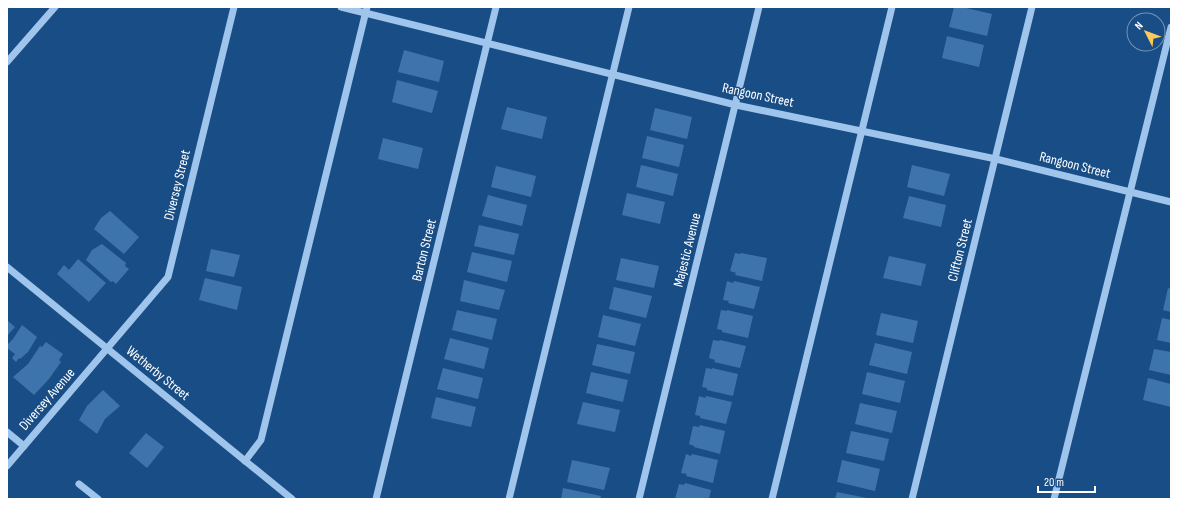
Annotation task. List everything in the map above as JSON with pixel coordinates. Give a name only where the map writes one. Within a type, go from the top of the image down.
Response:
[{"type":"street","points":[[7,62],[55,7]]},
{"type":"street","name":"Diversey Street","points":[[107,349],[168,278],[234,7]]},
{"type":"street","name":"Rangoon Street","points":[[341,7],[366,10],[487,44],[736,105],[996,159],[1171,202]]},
{"type":"street","name":"Barton Street","points":[[376,499],[496,7]]},
{"type":"street","points":[[509,499],[629,7]]},
{"type":"street","name":"Majestic Avenue","points":[[639,499],[759,7]]},
{"type":"street","points":[[772,499],[892,7]]},
{"type":"street","name":"Clifton Street","points":[[912,499],[1032,7]]},
{"type":"street","points":[[246,461],[261,440],[366,10]]},
{"type":"street","points":[[1054,499],[1171,27]]},
{"type":"street","name":"Wetherby Street","points":[[7,267],[292,499]]},
{"type":"street","name":"Diversey Avenue","points":[[7,466],[107,349]]},
{"type":"street","points":[[7,432],[24,446]]},
{"type":"street","points":[[79,484],[98,499]]},
{"type":"building","points":[[954,7],[962,7],[992,14],[987,36],[949,27]]},
{"type":"building","points":[[947,36],[984,45],[979,67],[942,58]]},
{"type":"building","points":[[404,50],[444,61],[439,82],[398,72]]},
{"type":"building","points":[[397,80],[438,91],[432,113],[392,102]]},
{"type":"building","points":[[507,107],[547,117],[542,139],[501,129]]},
{"type":"building","points":[[655,108],[692,117],[687,139],[650,130]]},
{"type":"building","points":[[647,136],[684,145],[679,167],[642,158]]},
{"type":"building","points":[[383,138],[423,148],[418,169],[378,159]]},
{"type":"building","points":[[641,165],[678,174],[673,196],[636,187]]},
{"type":"building","points":[[912,165],[950,174],[944,196],[907,187]]},
{"type":"building","points":[[496,166],[536,176],[531,197],[491,187]]},
{"type":"building","points":[[627,193],[665,202],[660,224],[622,215]]},
{"type":"building","points":[[488,195],[527,205],[522,226],[482,216]]},
{"type":"building","points":[[909,196],[946,205],[941,227],[903,218]]},
{"type":"building","points":[[110,211],[139,237],[124,254],[94,229],[101,218]]},
{"type":"building","points":[[479,225],[519,234],[514,255],[474,246]]},
{"type":"building","points":[[102,244],[126,263],[125,266],[129,269],[116,284],[113,281],[111,282],[86,260],[92,250]]},
{"type":"building","points":[[211,249],[240,255],[234,277],[206,271]]},
{"type":"building","points":[[472,252],[512,261],[507,282],[467,272]]},
{"type":"building","points":[[735,253],[767,258],[762,281],[735,275],[736,273],[730,271]]},
{"type":"building","points":[[889,256],[926,264],[921,286],[883,278]]},
{"type":"building","points":[[621,258],[659,266],[654,288],[616,280]]},
{"type":"building","points":[[78,259],[106,283],[89,302],[57,274],[64,265],[69,270]]},
{"type":"building","points":[[205,278],[242,287],[237,310],[199,300]]},
{"type":"building","points":[[464,280],[505,290],[499,310],[460,301]]},
{"type":"building","points":[[727,281],[733,283],[734,281],[760,287],[754,309],[728,303],[729,301],[723,300]]},
{"type":"building","points":[[614,287],[652,296],[646,318],[609,309]]},
{"type":"building","points":[[1168,288],[1171,289],[1171,312],[1163,310]]},
{"type":"building","points":[[457,310],[497,319],[492,340],[452,330]]},
{"type":"building","points":[[721,310],[753,316],[748,338],[722,332],[722,330],[717,329]]},
{"type":"building","points":[[881,313],[918,321],[913,343],[876,335]]},
{"type":"building","points":[[603,315],[641,324],[635,346],[598,337]]},
{"type":"building","points":[[1162,318],[1171,320],[1171,343],[1157,340]]},
{"type":"building","points":[[7,320],[15,327],[7,336]]},
{"type":"building","points":[[22,325],[37,337],[28,352],[16,362],[12,358],[15,354],[7,348],[7,345]]},
{"type":"building","points":[[450,338],[489,348],[484,369],[444,359]]},
{"type":"building","points":[[713,340],[720,340],[746,346],[740,368],[714,362],[715,360],[709,358]]},
{"type":"building","points":[[46,342],[63,354],[59,360],[61,362],[49,379],[34,395],[13,377],[28,364],[40,346],[42,347]]},
{"type":"building","points":[[875,343],[912,352],[907,374],[869,365]]},
{"type":"building","points":[[597,344],[635,352],[630,374],[592,365]]},
{"type":"building","points":[[1154,349],[1171,352],[1171,375],[1149,370]]},
{"type":"building","points":[[443,368],[483,378],[478,399],[437,389]]},
{"type":"building","points":[[706,368],[738,374],[733,396],[707,390],[707,388],[702,387]]},
{"type":"building","points":[[591,372],[628,380],[623,402],[586,393]]},
{"type":"building","points":[[867,372],[905,381],[900,403],[862,394]]},
{"type":"building","points":[[1148,378],[1171,384],[1171,407],[1143,400]]},
{"type":"building","points":[[103,390],[120,406],[105,419],[97,434],[79,420],[87,406]]},
{"type":"building","points":[[699,396],[705,398],[706,396],[732,402],[726,424],[700,418],[700,416],[695,415]]},
{"type":"building","points":[[436,397],[476,407],[471,427],[431,418]]},
{"type":"building","points":[[583,402],[620,410],[615,432],[577,424]]},
{"type":"building","points":[[860,403],[897,411],[892,433],[855,424]]},
{"type":"building","points":[[700,425],[725,431],[720,454],[694,447],[689,444],[693,426],[699,427]]},
{"type":"building","points":[[851,431],[889,439],[884,461],[846,453]]},
{"type":"building","points":[[146,433],[164,447],[147,468],[129,453]]},
{"type":"building","points":[[686,454],[718,460],[713,483],[686,476],[687,474],[681,473]]},
{"type":"building","points":[[572,460],[610,468],[604,490],[567,482]]},
{"type":"building","points":[[842,460],[880,469],[875,491],[837,482]]},
{"type":"building","points":[[685,483],[711,490],[709,499],[675,499],[679,484],[684,485]]},
{"type":"building","points":[[563,488],[601,496],[600,499],[561,499]]},
{"type":"building","points":[[837,492],[867,498],[867,499],[835,499]]}]
